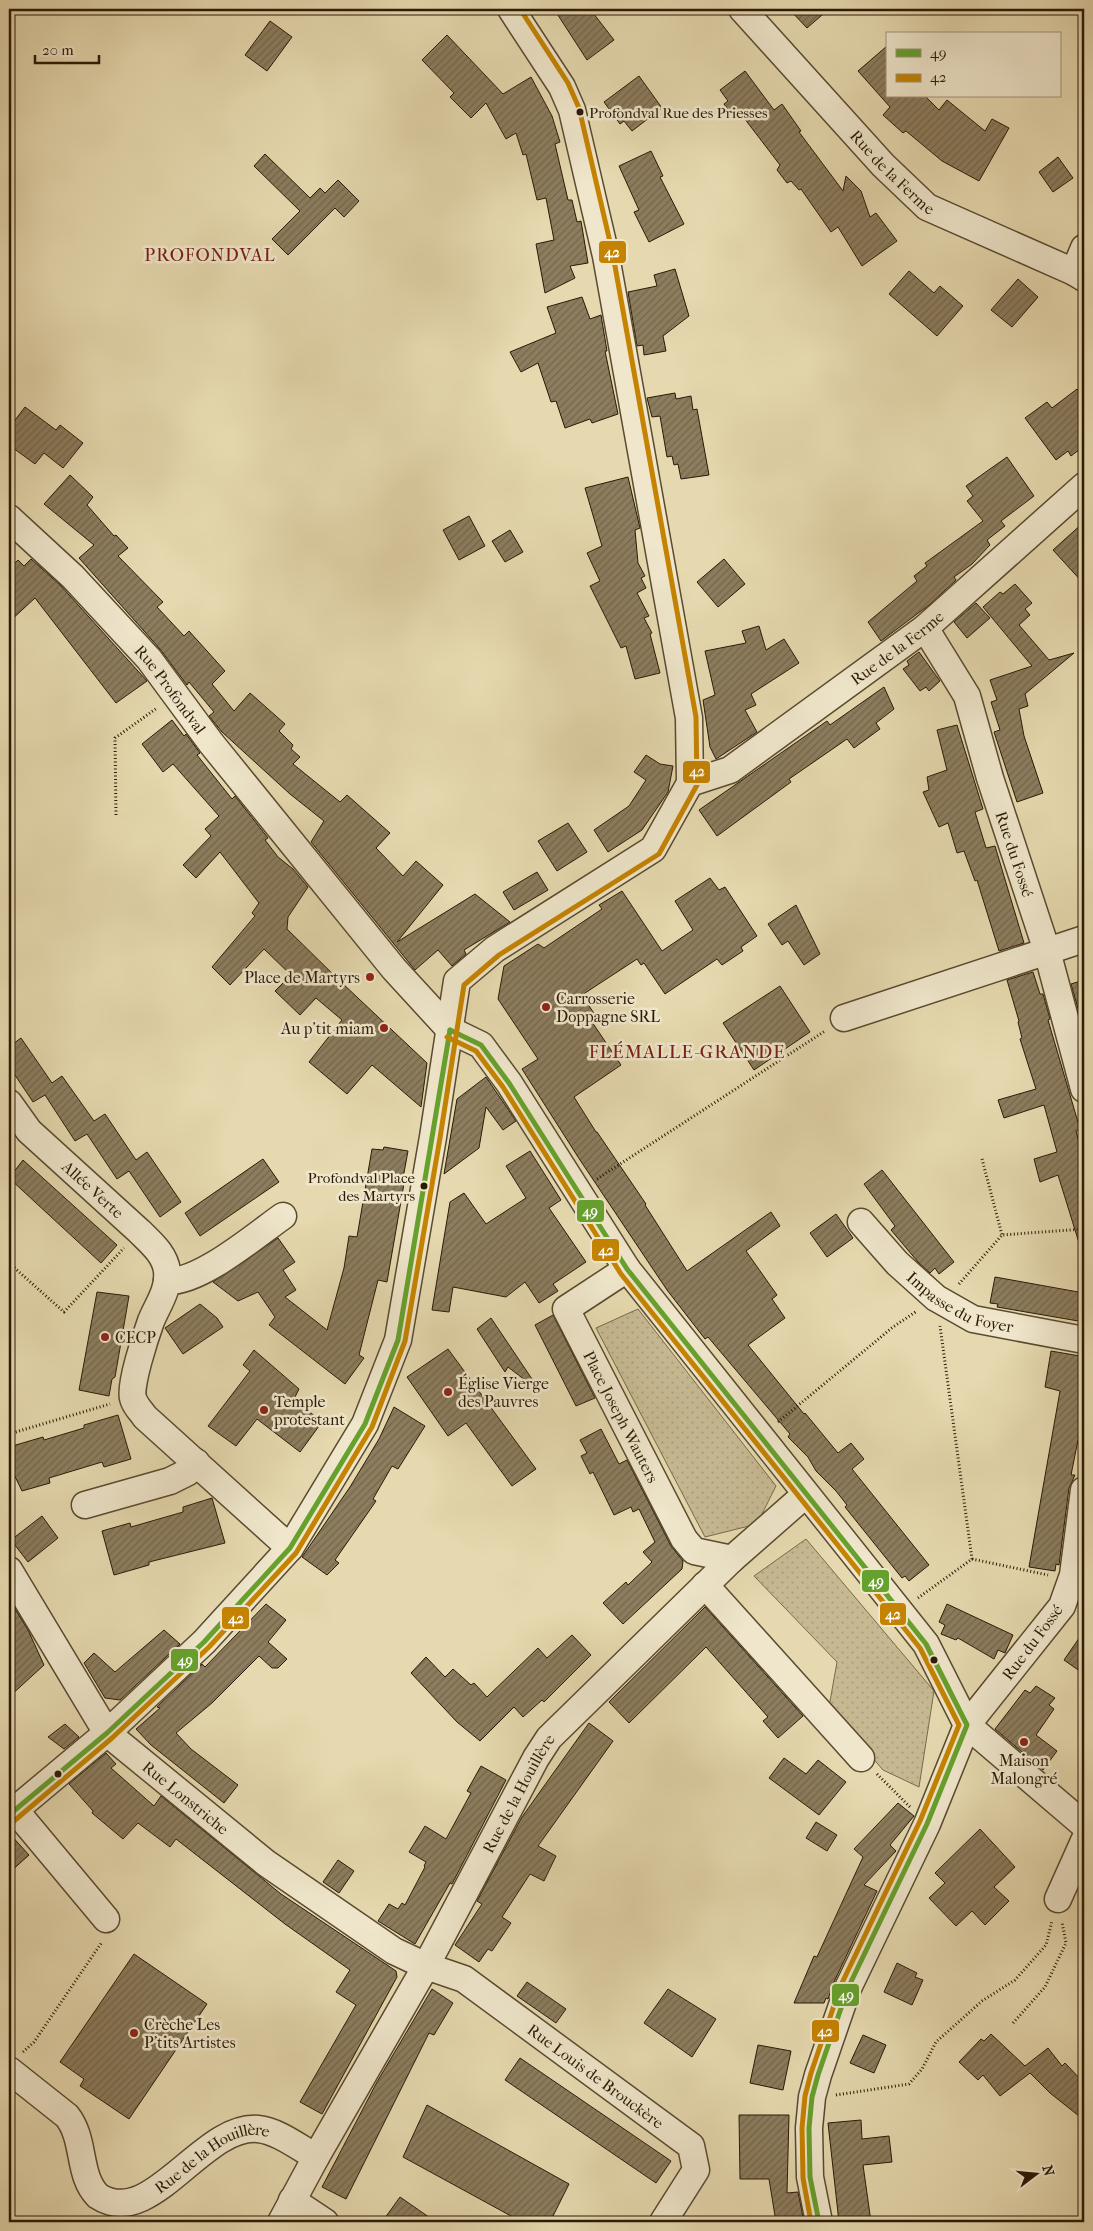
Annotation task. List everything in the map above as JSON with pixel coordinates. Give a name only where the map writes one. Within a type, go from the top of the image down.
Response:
[{"type":"street","points":[[106,1919],[12,1812],[107,1733],[204,1642],[290,1548],[365,1424],[398,1340],[457,981],[495,949],[653,849],[690,783],[689,718],[606,256],[572,110],[562,87],[511,9]]},
{"type":"street","name":"Rue de la Ferme","points":[[742,9],[882,165],[927,207],[1079,275]]},
{"type":"street","points":[[1079,275],[1084,248]]},
{"type":"street","name":"Rue de la Ferme","points":[[690,783],[730,770],[926,628],[1084,486]]},
{"type":"street","name":"Rue Profondval","points":[[9,518],[73,577],[149,658],[211,743],[394,969],[450,1030]]},
{"type":"street","name":"Rue du Fossé","points":[[926,628],[967,696],[990,778],[1047,951],[1084,1089]]},
{"type":"street","points":[[844,1018],[1084,939]]},
{"type":"street","points":[[450,1030],[481,1045],[509,1083],[627,1269],[926,1644],[967,1725],[1084,1825]]},
{"type":"street","name":"Allée Verte","points":[[9,1103],[29,1131],[155,1246],[163,1258],[167,1270],[165,1294],[151,1322],[135,1374],[132,1397]]},
{"type":"street","points":[[167,1280],[181,1280],[204,1270],[284,1216]]},
{"type":"street","name":"Impasse du Foyer","points":[[861,1222],[897,1262],[940,1300],[973,1319],[1084,1340]]},
{"type":"street","name":"Place Joseph Wauters","points":[[627,1269],[566,1308],[684,1539],[694,1551],[732,1559]]},
{"type":"street","points":[[132,1397],[145,1417],[290,1548]]},
{"type":"street","points":[[84,1505],[170,1481],[188,1472],[196,1462]]},
{"type":"street","name":"Rue du Fossé","points":[[819,2222],[810,2177],[808,2128],[812,2097],[848,1988],[927,1824],[967,1725],[1062,1606],[1071,1580],[1084,1490]]},
{"type":"street","name":"Rue de la Houillère","points":[[287,2211],[426,1966],[536,1758],[550,1738],[732,1559],[806,1495]]},
{"type":"street","name":"Rue Lonstriche","points":[[9,1570],[107,1733],[266,1863],[394,1951],[426,1966]]},
{"type":"street","points":[[705,1585],[860,1758]]},
{"type":"street","points":[[1058,1899],[1084,1841]]},
{"type":"street","name":"Rue Louis de Brouckère","points":[[426,1966],[464,1979],[691,2146],[696,2170],[663,2222]]},
{"type":"street","name":"Rue de la Houillère","points":[[15,2062],[72,2122],[79,2139],[87,2179],[97,2194],[112,2206],[129,2208],[147,2204],[219,2142],[235,2132],[251,2129],[266,2131],[316,2157]]},
{"type":"street","points":[[287,2211],[324,2222]]},
{"type":"path","points":[[116,815],[115,738],[176,694]]},
{"type":"path","points":[[577,1191],[844,1018]]},
{"type":"path","points":[[982,1159],[1002,1235]]},
{"type":"path","points":[[760,1437],[893,1327],[940,1300],[1002,1235],[1084,1229]]},
{"type":"path","points":[[9,1263],[64,1312],[139,1231]]},
{"type":"path","points":[[940,1300],[972,1559]]},
{"type":"path","points":[[9,1434],[132,1397]]},
{"type":"path","points":[[900,1611],[972,1559],[1071,1580]]},
{"type":"path","points":[[860,1758],[927,1824]]},
{"type":"path","points":[[812,2097],[849,2094],[909,2084],[922,2069],[936,2042],[982,2001],[1016,1980],[1046,1945],[1058,1899]]},
{"type":"path","points":[[1013,2023],[1045,1987],[1066,1943],[1058,1899]]},
{"type":"path","points":[[15,2062],[34,2042],[102,1943],[107,1937],[120,1930],[120,1927],[106,1919]]},
{"type":"shaded area","points":[[638,1309],[776,1486],[757,1524],[705,1537],[596,1328]]},
{"type":"shaded area","points":[[806,1539],[934,1691],[919,1787],[883,1770],[829,1707],[837,1662],[754,1576]]},
{"type":"building","points":[[554,9],[590,9],[614,40],[587,60]]},
{"type":"building","points":[[789,9],[829,9],[807,28]]},
{"type":"building","points":[[270,21],[292,37],[267,71],[245,55]]},
{"type":"building","points":[[447,35],[503,94],[531,77],[552,116],[560,142],[555,144],[568,200],[572,200],[577,222],[581,221],[588,263],[570,266],[575,278],[545,293],[536,244],[554,240],[546,198],[537,200],[526,154],[523,155],[516,133],[506,139],[486,103],[471,118],[450,97],[454,93],[422,60]]},
{"type":"building","points":[[886,47],[886,98],[927,98],[939,110],[947,100],[985,131],[992,119],[1009,128],[979,181],[942,161],[906,131],[903,133],[883,115],[890,107],[858,71]]},
{"type":"building","points":[[745,71],[774,110],[782,104],[801,131],[799,132],[843,191],[846,176],[861,191],[870,217],[876,213],[897,241],[862,266],[838,227],[831,232],[801,189],[799,190],[791,181],[787,183],[777,170],[780,165],[741,114],[735,119],[724,104],[728,101],[720,90]]},
{"type":"building","points":[[639,76],[662,108],[632,131],[624,121],[620,124],[604,102]]},
{"type":"building","points":[[651,151],[663,176],[660,177],[684,224],[649,242],[634,212],[639,210],[619,166]]},
{"type":"building","points":[[265,154],[310,198],[320,188],[325,193],[338,180],[359,201],[344,217],[335,208],[288,255],[272,239],[300,211],[254,166]]},
{"type":"building","points":[[1058,157],[1073,178],[1053,192],[1039,172]]},
{"type":"building","points":[[675,269],[689,316],[663,336],[666,351],[644,355],[643,345],[637,346],[628,292],[657,286],[654,275]]},
{"type":"building","points":[[909,271],[934,293],[940,286],[963,306],[937,336],[889,294]]},
{"type":"building","points":[[1018,279],[1038,297],[1012,327],[991,310]]},
{"type":"building","points":[[582,297],[590,319],[601,315],[607,351],[605,351],[618,414],[592,423],[590,419],[565,428],[556,401],[551,402],[538,363],[521,372],[510,352],[556,333],[547,307]]},
{"type":"building","points":[[1077,389],[1084,398],[1084,446],[1071,456],[1068,451],[1056,460],[1025,418],[1047,402],[1052,408]]},
{"type":"building","points":[[675,393],[676,399],[691,396],[693,410],[697,409],[709,475],[681,479],[678,464],[674,465],[672,456],[667,457],[660,416],[652,417],[647,398]]},
{"type":"building","points":[[25,407],[56,430],[60,425],[83,443],[63,468],[44,453],[35,464],[9,445],[9,428]]},
{"type":"building","points":[[1007,457],[1034,496],[1001,521],[1005,526],[987,540],[990,545],[972,564],[954,577],[956,580],[929,605],[881,641],[868,622],[917,581],[914,576],[927,566],[925,563],[983,521],[967,501],[973,496],[966,486]]},
{"type":"building","points":[[70,475],[93,497],[87,505],[114,536],[116,535],[128,548],[118,556],[163,602],[157,607],[184,636],[189,631],[225,671],[212,684],[234,711],[250,693],[285,724],[279,731],[293,745],[291,749],[300,757],[293,764],[340,802],[347,795],[390,833],[376,848],[403,876],[416,861],[443,885],[397,942],[475,894],[510,922],[464,950],[466,954],[452,966],[438,950],[415,970],[311,842],[324,821],[290,794],[222,732],[209,716],[214,712],[189,682],[187,685],[160,649],[79,558],[94,545],[44,504]]},
{"type":"building","points":[[628,477],[640,528],[635,530],[638,563],[645,576],[641,578],[646,588],[637,593],[649,616],[644,618],[652,633],[650,634],[660,673],[635,679],[626,646],[621,648],[590,586],[600,581],[587,553],[602,546],[585,488]]},
{"type":"building","points":[[469,516],[485,546],[459,560],[443,530]]},
{"type":"building","points":[[1084,522],[1084,584],[1053,550]]},
{"type":"building","points":[[510,530],[523,552],[505,562],[492,541]]},
{"type":"building","points":[[31,559],[60,585],[147,681],[116,703],[35,598],[9,622],[9,569],[18,560],[24,566]]},
{"type":"building","points":[[724,559],[745,584],[718,607],[697,582]]},
{"type":"building","points":[[1015,584],[1032,603],[1025,609],[1030,615],[1019,625],[1049,660],[1074,653],[1025,694],[1028,706],[1019,709],[1024,736],[1043,793],[1017,802],[994,732],[1000,730],[991,702],[997,700],[990,680],[1032,666],[983,607],[1000,592],[1003,594]]},
{"type":"building","points":[[976,603],[990,618],[967,638],[954,622]]},
{"type":"building","points":[[759,626],[766,650],[784,639],[799,663],[751,694],[756,705],[745,710],[757,732],[716,759],[710,747],[703,700],[715,695],[705,651],[746,643],[742,631]]},
{"type":"building","points":[[919,652],[940,681],[929,691],[926,687],[920,691],[903,669],[909,665],[907,661]]},
{"type":"building","points":[[884,687],[894,709],[876,723],[880,729],[854,748],[847,739],[789,779],[791,782],[717,836],[699,810],[827,721],[830,725]]},
{"type":"building","points":[[172,720],[184,736],[186,734],[200,753],[197,755],[232,799],[235,796],[268,838],[265,840],[278,857],[293,869],[308,887],[288,917],[287,929],[427,1063],[421,1107],[372,1065],[347,1094],[309,1062],[342,1020],[316,998],[300,1015],[275,991],[291,975],[264,949],[230,985],[212,967],[255,916],[252,913],[259,903],[220,852],[196,878],[183,865],[211,836],[205,829],[219,816],[173,764],[163,772],[142,744]]},
{"type":"building","points":[[957,725],[983,809],[975,812],[986,848],[995,846],[1024,943],[999,951],[977,880],[975,881],[964,851],[957,853],[948,823],[939,827],[923,792],[929,790],[927,777],[947,770],[937,730]]},
{"type":"building","points":[[646,755],[660,764],[673,766],[668,792],[642,830],[608,852],[594,830],[629,806],[646,780],[634,772]]},
{"type":"building","points":[[568,823],[587,852],[557,871],[538,841]]},
{"type":"building","points":[[537,872],[548,890],[514,910],[503,892]]},
{"type":"building","points":[[710,878],[719,890],[725,887],[757,936],[741,947],[743,951],[722,965],[717,959],[665,994],[644,963],[641,965],[637,959],[582,995],[595,1015],[590,1019],[621,1065],[574,1097],[646,1204],[687,1271],[771,1212],[780,1226],[746,1251],[777,1295],[772,1299],[785,1318],[748,1345],[838,1453],[851,1443],[864,1459],[852,1469],[929,1565],[909,1581],[905,1576],[902,1578],[845,1507],[847,1505],[836,1491],[816,1471],[808,1457],[788,1437],[790,1434],[708,1337],[705,1339],[667,1290],[522,1069],[538,1059],[498,999],[504,966],[538,944],[544,948],[602,909],[599,905],[622,891],[662,951],[693,930],[675,901]]},
{"type":"building","points":[[796,905],[820,954],[804,965],[788,941],[782,945],[768,924]]},
{"type":"building","points":[[1033,972],[1040,994],[1043,994],[1050,1019],[1048,1020],[1080,1129],[1076,1131],[1084,1161],[1084,1246],[1080,1246],[1058,1175],[1040,1182],[1034,1159],[1057,1152],[1044,1105],[1004,1118],[998,1100],[1036,1089],[1020,1039],[1022,1038],[1019,1021],[1007,980]]},
{"type":"building","points":[[1084,980],[1084,1011],[1079,1012],[1071,984]]},
{"type":"building","points":[[780,986],[810,1032],[754,1070],[723,1023]]},
{"type":"building","points":[[21,1038],[52,1083],[62,1076],[94,1121],[105,1114],[136,1160],[147,1152],[181,1202],[160,1217],[129,1171],[117,1179],[87,1134],[75,1141],[45,1095],[33,1102],[9,1066],[9,1047]]},
{"type":"building","points":[[486,1077],[516,1121],[503,1130],[486,1107],[479,1148],[444,1174],[457,1099]]},
{"type":"building","points":[[384,1147],[408,1151],[403,1178],[405,1178],[387,1282],[378,1280],[359,1355],[364,1358],[345,1384],[269,1325],[275,1317],[258,1292],[238,1301],[213,1282],[278,1238],[295,1262],[283,1270],[296,1290],[285,1297],[327,1330],[344,1268],[349,1236],[357,1237],[372,1149],[383,1150]]},
{"type":"building","points":[[530,1151],[561,1200],[549,1208],[586,1262],[553,1284],[558,1291],[539,1303],[525,1282],[506,1297],[453,1287],[449,1312],[432,1310],[450,1202],[464,1193],[486,1224],[526,1198],[506,1166]]},
{"type":"building","points":[[263,1159],[279,1182],[200,1236],[185,1213]]},
{"type":"building","points":[[23,1160],[117,1245],[101,1263],[9,1178]]},
{"type":"building","points":[[882,1170],[954,1262],[939,1274],[935,1268],[930,1273],[918,1262],[891,1230],[895,1226],[864,1184]]},
{"type":"building","points":[[836,1214],[853,1238],[827,1257],[810,1233]]},
{"type":"building","points":[[995,1277],[1084,1293],[1084,1322],[997,1307],[998,1304],[990,1303]]},
{"type":"building","name":"CECP","points":[[97,1292],[129,1296],[115,1377],[112,1379],[109,1396],[79,1390]]},
{"type":"building","points":[[200,1304],[217,1318],[223,1327],[183,1354],[165,1328]]},
{"type":"building","points":[[553,1315],[595,1398],[576,1406],[535,1325]]},
{"type":"building","points":[[491,1318],[536,1385],[534,1387],[508,1367],[505,1372],[477,1329]]},
{"type":"building","name":"Église Vierge des Pauvres","points":[[448,1349],[536,1469],[512,1486],[466,1423],[448,1436],[407,1377]]},
{"type":"building","name":"Temple protestant","points":[[254,1350],[299,1389],[294,1399],[322,1422],[300,1452],[257,1419],[236,1446],[208,1426],[250,1371],[243,1365]]},
{"type":"building","points":[[1051,1351],[1080,1356],[1080,1360],[1084,1361],[1084,1421],[1081,1440],[1078,1440],[1071,1475],[1075,1475],[1069,1488],[1059,1565],[1056,1564],[1055,1571],[1029,1567],[1060,1391],[1045,1387]]},
{"type":"building","points":[[394,1407],[425,1426],[398,1469],[392,1466],[373,1499],[376,1501],[335,1560],[339,1563],[327,1575],[302,1557],[350,1487],[379,1439]]},
{"type":"building","points":[[118,1415],[131,1459],[104,1467],[102,1462],[49,1478],[50,1483],[22,1491],[9,1464],[9,1447],[43,1437],[44,1440]]},
{"type":"building","points":[[601,1429],[619,1464],[627,1460],[671,1546],[683,1561],[682,1569],[623,1624],[603,1603],[626,1582],[628,1585],[652,1562],[643,1552],[655,1542],[639,1509],[633,1512],[631,1507],[614,1515],[593,1472],[590,1474],[581,1456],[587,1453],[580,1440]]},
{"type":"building","points":[[212,1498],[225,1543],[149,1562],[149,1565],[114,1575],[102,1531],[130,1523],[131,1527],[183,1512],[183,1507]]},
{"type":"building","points":[[42,1516],[58,1538],[28,1562],[11,1540]]},
{"type":"building","points":[[9,1599],[28,1630],[44,1665],[9,1697]]},
{"type":"building","points":[[266,1604],[286,1620],[268,1642],[287,1659],[278,1668],[272,1668],[259,1656],[212,1703],[176,1733],[191,1749],[238,1785],[224,1803],[151,1745],[136,1729],[160,1708],[157,1707],[202,1664],[205,1667]]},
{"type":"building","points":[[947,1604],[1013,1635],[1005,1653],[998,1650],[994,1659],[958,1638],[956,1640],[941,1634],[945,1625],[939,1622]]},
{"type":"building","points":[[705,1607],[803,1716],[778,1738],[763,1721],[768,1717],[706,1647],[629,1723],[609,1702]]},
{"type":"building","points":[[164,1630],[180,1644],[120,1700],[105,1698],[84,1663],[94,1653],[115,1672]]},
{"type":"building","points":[[1084,1631],[1084,1674],[1064,1660]]},
{"type":"building","points":[[572,1635],[591,1655],[544,1702],[542,1700],[523,1717],[514,1707],[480,1741],[457,1722],[411,1673],[426,1657],[445,1677],[453,1669],[471,1685],[474,1683],[487,1697],[538,1648],[547,1658]]},
{"type":"building","points":[[1036,1686],[1055,1698],[1049,1705],[1054,1709],[1036,1735],[1057,1751],[1043,1770],[995,1729],[1025,1690],[1030,1693]]},
{"type":"building","points":[[589,1723],[613,1741],[538,1846],[556,1856],[544,1881],[530,1874],[502,1917],[511,1923],[492,1951],[488,1949],[479,1962],[455,1945],[482,1904],[477,1901],[522,1817]]},
{"type":"building","points":[[65,1724],[79,1737],[64,1749],[48,1737]]},
{"type":"building","points":[[106,1753],[116,1764],[111,1768],[154,1806],[161,1796],[281,1894],[396,1971],[397,1977],[322,2114],[300,2102],[356,2005],[336,1992],[350,1970],[285,1924],[176,1839],[170,1847],[138,1823],[123,1839],[92,1813],[93,1811],[69,1784]]},
{"type":"building","points":[[784,1758],[806,1774],[818,1760],[846,1782],[819,1815],[769,1778]]},
{"type":"building","points":[[481,1766],[506,1780],[452,1884],[450,1883],[415,1944],[378,1921],[389,1904],[398,1909],[402,1903],[405,1905],[426,1862],[409,1852],[425,1826],[446,1839],[471,1793],[467,1791]]},
{"type":"building","points":[[898,1803],[914,1816],[890,1845],[896,1851],[864,1885],[877,1891],[834,1982],[828,1999],[826,1998],[824,2003],[794,2003],[814,1956],[817,1957],[863,1857],[854,1849]]},
{"type":"building","points":[[816,1822],[837,1835],[827,1851],[806,1838]]},
{"type":"building","points":[[980,1829],[1015,1867],[994,1887],[1009,1901],[985,1925],[972,1911],[956,1926],[929,1898],[945,1883],[935,1873]]},
{"type":"building","points":[[9,1833],[29,1855],[9,1873]]},
{"type":"building","points":[[338,1860],[354,1871],[339,1893],[323,1882]]},
{"type":"building","name":"Crèche Les P'tits Artistes","points":[[134,1954],[207,2004],[129,2119],[80,2086],[84,2079],[60,2062]]},
{"type":"building","points":[[897,1963],[917,1973],[915,1977],[923,1980],[912,2005],[884,1992]]},
{"type":"building","points":[[527,1982],[566,2009],[556,2023],[517,1996]]},
{"type":"building","points":[[432,1989],[453,2003],[434,2035],[429,2033],[346,2199],[322,2187],[377,2082]]},
{"type":"building","points":[[668,1989],[716,2019],[692,2057],[644,2023]]},
{"type":"building","points":[[991,2034],[1025,2066],[1048,2048],[1062,2066],[1065,2063],[1084,2083],[1084,2120],[1050,2093],[1030,2073],[1000,2096],[983,2075],[978,2080],[959,2062],[981,2039],[984,2041]]},
{"type":"building","points":[[863,2035],[886,2045],[874,2073],[850,2063]]},
{"type":"building","points":[[758,2045],[791,2051],[783,2090],[750,2083]]},
{"type":"building","points":[[520,2058],[671,2161],[656,2183],[505,2080]]},
{"type":"building","points":[[427,2105],[569,2184],[550,2222],[522,2222],[403,2157]]},
{"type":"building","points":[[739,2115],[789,2115],[787,2193],[798,2192],[804,2222],[776,2222],[769,2179],[740,2179]]},
{"type":"building","points":[[861,2120],[862,2139],[889,2136],[892,2162],[863,2165],[871,2222],[839,2222],[828,2123]]},
{"type":"building","points":[[400,2197],[436,2222],[382,2222]]},
{"type":"transit line","name":"42","points":[[14,1821],[112,1738],[209,1647],[296,1553],[372,1427],[405,1341],[464,985],[499,955],[659,854],[697,785],[696,717],[613,255],[579,108],[568,83],[520,9]]},
{"type":"transit line","name":"49","points":[[450,1030],[481,1045],[509,1083],[627,1269],[926,1644],[967,1725],[927,1824],[848,1988],[818,2075],[812,2097],[809,2128],[810,2177],[819,2222]]},
{"type":"transit line","name":"49","points":[[9,1815],[107,1733],[204,1642],[290,1548],[365,1424],[398,1340],[450,1030]]},
{"type":"transit line","name":"42","points":[[447,1037],[476,1051],[503,1087],[621,1274],[920,1648],[959,1725],[920,1821],[841,1985],[811,2073],[805,2096],[802,2128],[803,2178],[811,2222]]},
{"type":"place","name":"Profondval Rue des Priesses","points":[[580,112]]},
{"type":"place","name":"Place de Martyrs","points":[[370,977]]},
{"type":"place","name":"Carrosserie Doppagne SRL","points":[[546,1007]]},
{"type":"place","name":"Au p'tit miam","points":[[384,1028]]},
{"type":"place","name":"Profondval Place des Martyrs","points":[[424,1186]]},
{"type":"place","name":"CECP","points":[[105,1337]]},
{"type":"place","name":"Église Vierge des Pauvres","points":[[448,1392]]},
{"type":"place","name":"Temple protestant","points":[[264,1410]]},
{"type":"place","name":"Maison Malongré","points":[[1024,1742]]},
{"type":"place","name":"Crèche Les P'tits Artistes","points":[[134,2033]]},
{"type":"district","name":"PROFONDVAL","points":[[210,255]]},
{"type":"district","name":"FLÉMALLE-GRANDE","points":[[687,1051]]}]
